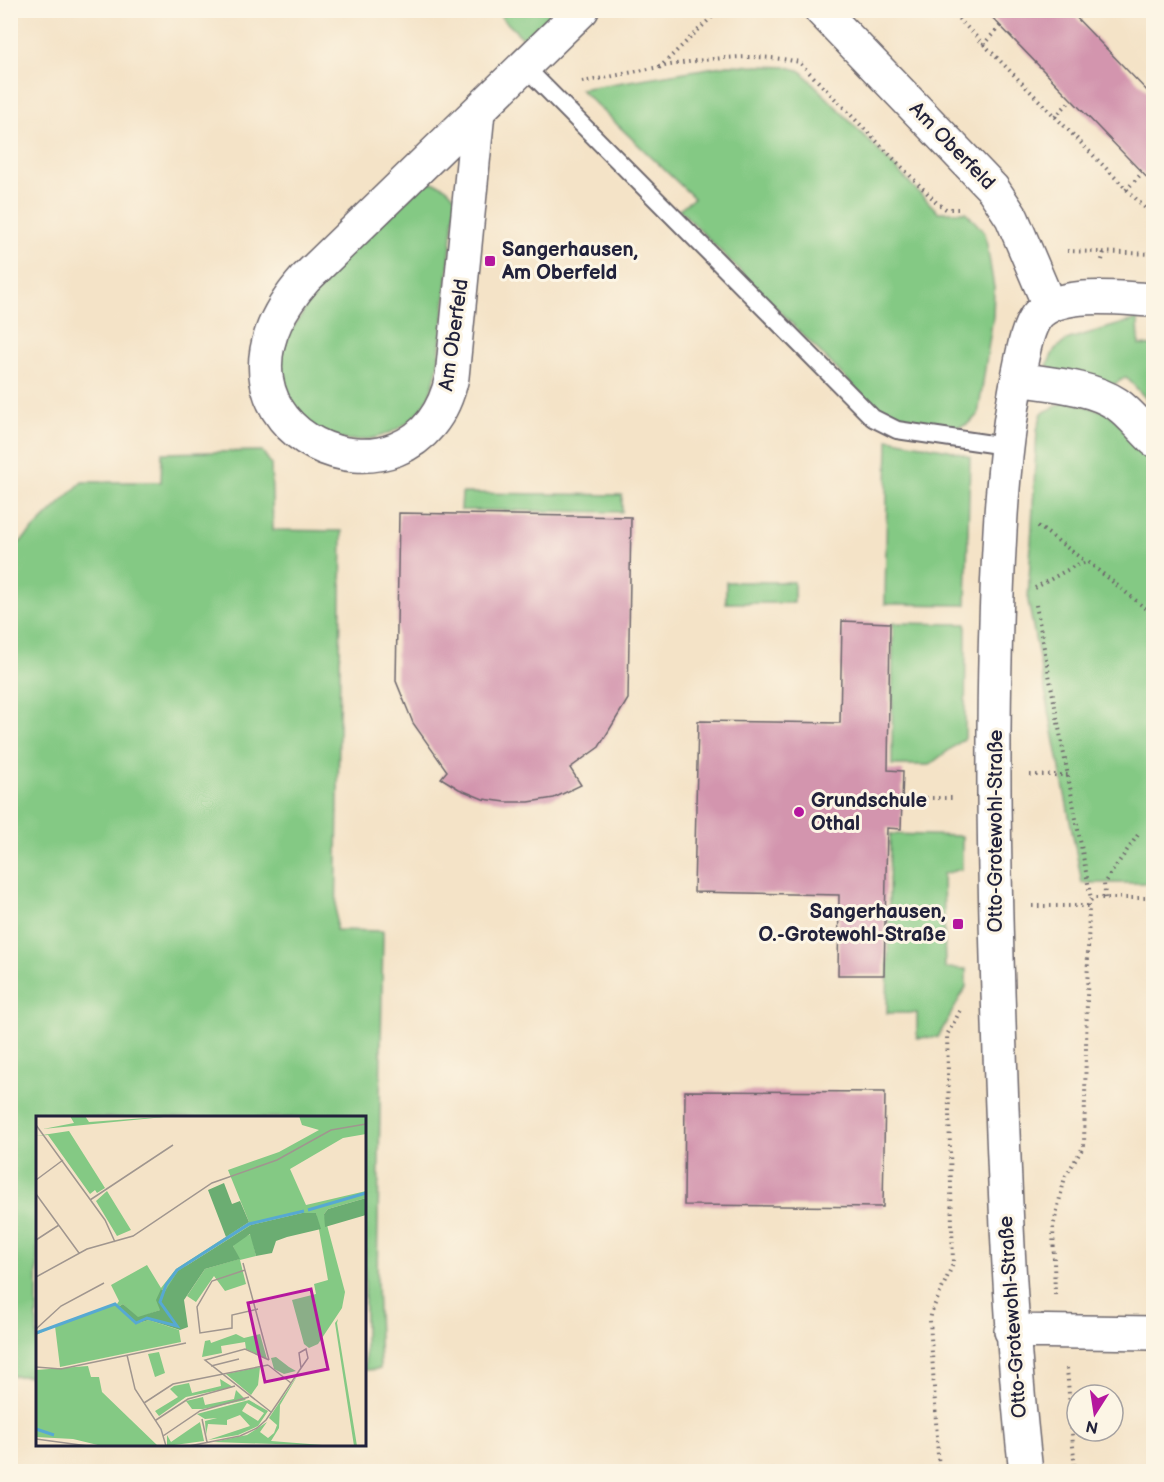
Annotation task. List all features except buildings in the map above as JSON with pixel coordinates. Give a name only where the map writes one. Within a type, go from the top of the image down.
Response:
[{"type":"street","name":"Am Oberfeld","points":[[478,112],[452,377],[446,399],[432,421],[418,434],[385,452],[351,456],[321,448],[292,429],[273,403],[266,369],[267,350],[277,317],[285,302],[305,279],[582,10]]},
{"type":"street","name":"Am Oberfeld","points":[[821,10],[993,189],[1012,218],[1049,305]]},
{"type":"street","points":[[1049,305],[1072,299],[1154,300]]},
{"type":"street","name":"Otto-Grotewohl-Straße","points":[[1026,1472],[1011,1332],[995,906],[996,615],[1005,446],[1018,379],[1034,321],[1049,305]]},
{"type":"street","points":[[1018,379],[1091,393],[1109,400],[1119,405],[1154,440]]},
{"type":"street","points":[[1011,1332],[1154,1333]]},
{"type":"lane","points":[[524,66],[873,418],[897,430],[1005,446]]},
{"type":"path","points":[[659,69],[719,10]]},
{"type":"path","points":[[950,10],[1154,217]]},
{"type":"path","points":[[983,45],[1000,26]]},
{"type":"path","points":[[1055,117],[1071,100]]},
{"type":"path","points":[[1126,190],[1142,173]]},
{"type":"path","points":[[1027,250],[1154,254]]},
{"type":"path","points":[[1093,298],[1104,252]]},
{"type":"path","points":[[1033,523],[1105,574],[1154,615]]},
{"type":"path","points":[[1075,1472],[1062,1332],[1055,1292],[1053,1227],[1065,1177],[1084,1146],[1088,906],[1091,899],[1069,775],[1031,588],[1085,562]]},
{"type":"path","points":[[1025,775],[1069,775]]},
{"type":"path","points":[[903,798],[960,798]]},
{"type":"path","points":[[1105,898],[1104,883],[1140,832]]},
{"type":"path","points":[[1091,899],[1154,898]]},
{"type":"path","points":[[995,906],[1088,906]]},
{"type":"path","points":[[939,1472],[930,1320],[953,1267],[947,1035],[964,1004]]},
{"type":"green space","points":[[508,11],[563,11],[529,44],[501,17]]},
{"type":"green space","points":[[728,65],[788,67],[801,71],[938,212],[966,212],[985,233],[994,288],[993,316],[978,415],[968,423],[958,427],[934,427],[895,418],[876,409],[679,209],[694,198],[580,89]]},
{"type":"green space","points":[[425,182],[443,186],[456,199],[438,366],[430,395],[417,415],[394,431],[381,436],[353,440],[327,435],[304,418],[288,393],[281,363],[284,343],[325,277]]},
{"type":"green space","points":[[1138,319],[1139,345],[1153,346],[1153,406],[1126,377],[1113,385],[1058,374],[1047,365],[1055,349],[1069,339]]},
{"type":"green space","points":[[1067,401],[1107,412],[1153,454],[1153,883],[1082,883],[1028,601],[1037,430],[1042,413]]},
{"type":"green space","points":[[888,439],[949,450],[970,457],[966,605],[885,604]]},
{"type":"green space","points":[[262,451],[271,464],[273,530],[342,531],[336,930],[383,931],[377,1281],[380,1369],[366,1370],[366,1116],[36,1116],[36,1376],[11,1376],[11,551],[82,482],[161,482],[162,453]]},
{"type":"green space","points":[[462,493],[622,495],[622,512],[461,510]]},
{"type":"green space","points":[[726,582],[794,582],[794,603],[726,603]]},
{"type":"green space","points":[[893,623],[966,624],[965,738],[929,765],[892,765]]},
{"type":"green space","points":[[890,834],[962,836],[962,869],[943,874],[945,968],[966,969],[966,987],[938,1037],[917,1038],[917,1013],[887,1013]]},
{"type":"place","name":"Sangerhausen, Am Oberfeld","points":[[490,261]]},
{"type":"place","name":"Grundschule Othal","points":[[799,812]]},
{"type":"place","name":"Sangerhausen, O.-Grotewohl-Straße","points":[[958,924]]}]
